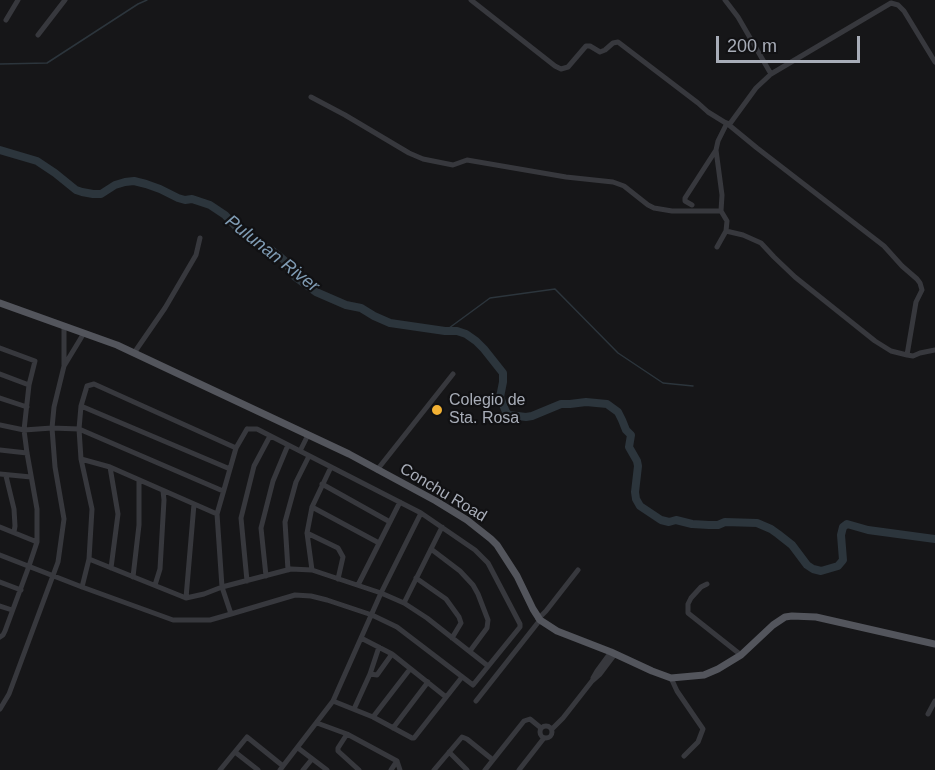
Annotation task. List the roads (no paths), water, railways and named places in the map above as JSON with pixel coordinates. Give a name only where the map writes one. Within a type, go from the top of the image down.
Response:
[{"type":"main road","name":"Conchu Road","points":[[0,303],[134,353],[308,435],[444,506],[491,539],[503,553],[539,619]]},
{"type":"main road","points":[[539,619],[557,631],[671,678],[704,675],[718,669],[741,655],[773,625],[792,616],[816,617],[935,644]]},
{"type":"street","points":[[6,20],[18,0]]},
{"type":"street","points":[[38,35],[65,0]]},
{"type":"street","points":[[471,0],[561,69],[567,67],[586,46],[602,51],[612,43],[618,42],[708,112],[728,124],[884,246],[920,283],[922,290],[916,302],[907,355]]},
{"type":"street","points":[[725,0],[738,17],[771,74]]},
{"type":"street","points":[[717,247],[726,231],[727,221],[721,211],[722,195],[716,150],[718,141],[756,88],[771,74],[893,3],[906,13],[935,62]]},
{"type":"street","points":[[311,98],[423,159],[453,165],[467,160],[566,177],[613,182],[627,188],[654,208],[672,211],[721,211]]},
{"type":"street","points":[[692,205],[684,199],[716,150]]},
{"type":"street","points":[[726,231],[743,234],[761,243],[803,284],[891,351],[913,356],[935,350]]},
{"type":"street","points":[[134,353],[165,308],[196,255],[200,238]]},
{"type":"street","points":[[64,326],[64,366]]},
{"type":"street","points":[[0,709],[9,694],[58,562],[64,519],[55,466],[52,428],[57,390],[64,366],[84,333]]},
{"type":"street","points":[[0,348],[35,361],[29,385],[24,430],[37,509],[37,542],[21,590],[3,635],[0,637]]},
{"type":"street","points":[[0,374],[29,385]]},
{"type":"street","points":[[378,470],[453,374]]},
{"type":"street","points":[[82,587],[89,560],[92,509],[81,459],[79,429],[81,406],[87,386],[94,384],[236,448]]},
{"type":"street","points":[[0,398],[27,407]]},
{"type":"street","points":[[81,406],[230,469]]},
{"type":"street","points":[[0,425],[24,430],[79,429],[224,491]]},
{"type":"street","points":[[231,614],[222,587],[217,514],[236,448],[247,429],[257,429],[421,513],[475,550],[488,563],[520,622],[520,627],[473,685]]},
{"type":"street","points":[[300,451],[308,435]]},
{"type":"street","points":[[247,581],[241,518],[254,466],[270,436]]},
{"type":"street","points":[[266,576],[261,528],[273,481],[288,445]]},
{"type":"street","points":[[0,450],[27,453]]},
{"type":"street","points":[[288,570],[285,522],[296,482],[309,456]]},
{"type":"street","points":[[81,459],[110,467],[217,514]]},
{"type":"street","points":[[110,467],[118,514],[111,568]]},
{"type":"street","points":[[312,570],[307,533],[312,507],[331,467]]},
{"type":"street","points":[[14,532],[14,509],[3,475],[31,477]]},
{"type":"street","points":[[133,577],[139,525],[139,480]]},
{"type":"street","points":[[322,484],[390,522]]},
{"type":"street","points":[[155,585],[160,569],[163,491]]},
{"type":"street","points":[[358,585],[400,502]]},
{"type":"street","points":[[186,598],[194,504]]},
{"type":"street","points":[[312,507],[379,543]]},
{"type":"street","points":[[231,770],[222,767],[247,737],[282,768],[333,702],[381,593],[421,513]]},
{"type":"street","points":[[404,603],[442,526]]},
{"type":"street","points":[[0,527],[37,542]]},
{"type":"street","points":[[307,533],[338,548],[344,557],[338,579]]},
{"type":"street","points":[[431,549],[460,571],[473,585],[488,620],[487,628],[470,651]]},
{"type":"street","points":[[0,555],[173,620],[210,620],[295,595],[327,600],[372,615],[398,627],[483,693]]},
{"type":"street","points":[[89,560],[186,598],[288,570],[312,570],[404,603],[427,618],[488,666]]},
{"type":"street","points":[[476,701],[578,570]]},
{"type":"street","points":[[417,578],[446,599],[459,617],[461,623],[452,638]]},
{"type":"street","points":[[0,582],[21,590]]},
{"type":"street","points":[[707,584],[691,598],[688,613],[741,655]]},
{"type":"street","points":[[0,606],[12,610]]},
{"type":"street","points":[[361,638],[392,654],[446,697]]},
{"type":"street","points":[[354,709],[379,647]]},
{"type":"street","points":[[519,770],[600,674],[613,653]]},
{"type":"street","points":[[370,674],[377,675],[392,654]]},
{"type":"street","points":[[373,717],[410,669]]},
{"type":"street","points":[[333,702],[373,717],[414,738],[462,677]]},
{"type":"street","points":[[671,678],[677,691],[703,729],[698,742],[684,756]]},
{"type":"street","points":[[393,728],[428,682]]},
{"type":"street","points":[[928,714],[935,701]]},
{"type":"street","points":[[485,770],[524,721],[530,719],[541,728]]},
{"type":"street","points":[[317,723],[347,734],[397,761],[400,770]]},
{"type":"street","points":[[541,728],[548,726],[552,729]]},
{"type":"street","points":[[541,728],[540,734],[544,738]]},
{"type":"street","points":[[347,734],[338,751],[359,770]]},
{"type":"street","points":[[436,769],[462,737],[493,760]]},
{"type":"street","points":[[298,748],[327,770]]},
{"type":"street","points":[[235,752],[258,770]]},
{"type":"street","points":[[449,752],[467,770]]},
{"type":"street","points":[[303,770],[312,759]]},
{"type":"street","points":[[391,770],[397,761]]},
{"type":"waterway","points":[[0,64],[47,63],[147,0]]},
{"type":"waterway","name":"Pulunan River","points":[[0,150],[37,161],[82,192],[101,194],[115,185],[134,181],[160,189],[178,198],[192,199],[210,205],[225,215],[242,233],[284,260],[294,276],[316,292],[346,305],[361,308],[390,323],[466,334],[484,349],[503,373],[500,397],[509,415],[532,416],[561,404],[586,402],[607,404],[618,412],[626,430],[631,435],[629,447],[638,466],[636,499],[640,506],[661,520],[709,525],[725,522],[757,523],[778,534],[792,545],[807,565],[821,571],[838,566],[843,560],[841,535],[843,527],[847,524],[868,530],[935,539]]},
{"type":"waterway","points":[[445,331],[490,298],[555,289],[618,353],[663,383],[693,386]]},
{"type":"place","name":"Colegio de Sta. Rosa","points":[[437,410]]}]
